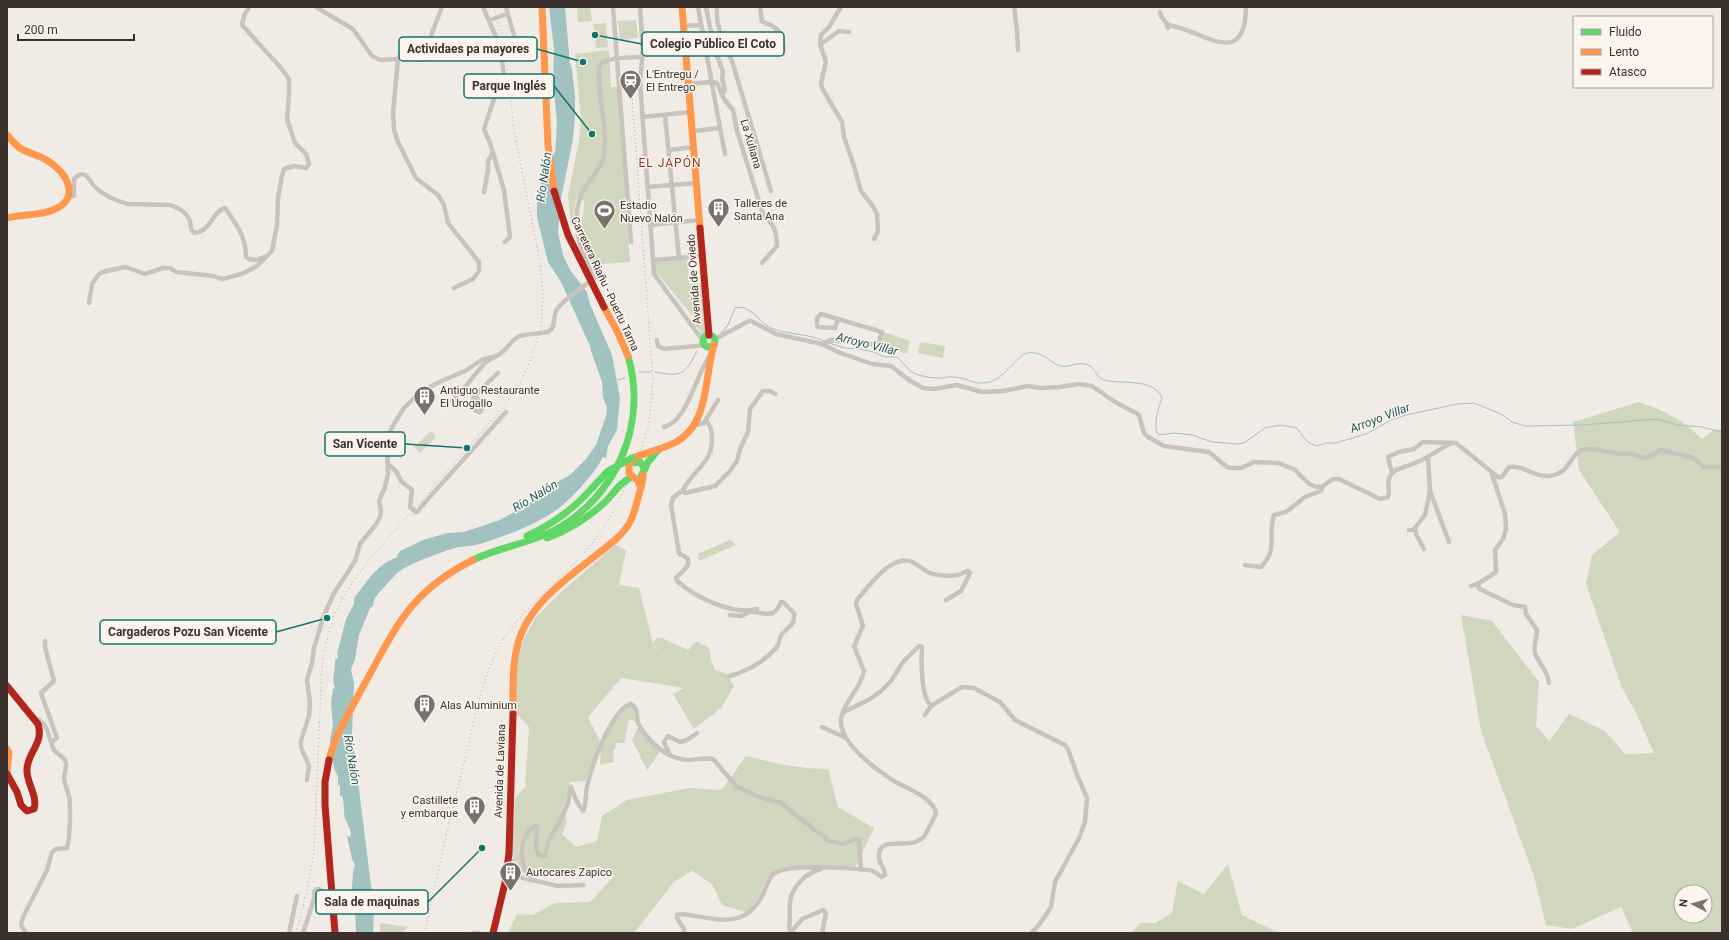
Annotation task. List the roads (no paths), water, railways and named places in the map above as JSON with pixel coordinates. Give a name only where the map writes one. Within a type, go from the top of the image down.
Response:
[{"type":"street","points":[[89,304],[92,284],[99,274],[106,271],[126,267],[145,274],[163,268],[170,268],[176,272],[213,276],[224,279],[244,273],[257,266],[272,251],[275,241],[278,198],[284,169],[294,166],[306,168],[309,164],[306,154],[295,143],[287,119],[290,95],[289,79],[242,25],[244,16],[249,7]]},
{"type":"street","points":[[316,7],[353,29],[372,56],[380,60],[398,59]]},
{"type":"street","points":[[442,7],[432,33],[428,58],[420,60],[408,53],[400,55],[398,59],[393,121],[398,142],[416,178],[433,189],[438,195],[444,205],[448,223],[479,262],[479,271],[473,279],[454,288]]},
{"type":"street","points":[[483,7],[491,19],[500,46],[504,75],[503,82],[495,96],[484,129],[504,190],[510,237],[506,242]]},
{"type":"street","points":[[506,7],[505,14],[519,53]]},
{"type":"street","name":"Carretera Riañu - Puertu Tarna","points":[[335,933],[324,808],[325,781],[331,754],[337,737],[391,634],[414,603],[440,580],[455,570],[489,553],[547,533],[577,516],[588,507],[608,485],[623,458],[632,430],[634,414],[634,388],[632,373],[624,345],[587,276],[568,233],[554,190],[548,144],[545,48],[542,7]]},
{"type":"street","points":[[613,7],[631,242]]},
{"type":"street","points":[[489,553],[554,524],[570,512],[608,471],[634,461],[684,437],[696,425],[701,410],[709,359],[707,340],[654,277],[640,82],[643,55],[640,7]]},
{"type":"street","name":"Avenida de Oviedo","points":[[682,7],[703,256],[707,340]]},
{"type":"street","points":[[698,7],[725,154]]},
{"type":"street","points":[[706,7],[714,47],[723,72],[722,79],[725,90],[722,95]]},
{"type":"street","name":"La Xuliana","points":[[717,7],[716,17],[723,41],[730,55],[771,191]]},
{"type":"street","points":[[760,7],[762,21],[777,28],[780,32],[784,44],[783,54]]},
{"type":"street","points":[[841,7],[829,27],[821,36],[820,44],[826,62],[821,83],[822,88],[842,122],[844,137],[861,191],[877,214],[878,231],[874,239]]},
{"type":"street","points":[[1014,7],[1018,50]]},
{"type":"street","points":[[1160,12],[1168,26],[1184,28],[1210,40],[1227,42],[1235,41],[1242,33],[1246,7]]},
{"type":"street","points":[[491,19],[505,14]]},
{"type":"street","points":[[683,26],[701,25]]},
{"type":"street","points":[[820,44],[839,32],[849,32]]},
{"type":"street","points":[[452,401],[465,388],[485,363],[501,353],[517,336],[548,332],[551,330],[558,309],[594,278],[579,243],[577,222],[582,193],[599,170],[604,156],[605,140],[599,66],[603,61],[643,55]]},
{"type":"street","points":[[688,84],[712,82]]},
{"type":"street","name":"La Xuliana","points":[[712,82],[717,83],[722,95],[733,110],[737,131],[764,217],[773,225],[777,236],[777,246],[762,263]]},
{"type":"street","points":[[642,117],[691,112]]},
{"type":"street","points":[[665,115],[678,258]]},
{"type":"street","points":[[693,131],[720,128]]},
{"type":"street","points":[[7,135],[23,150],[40,156],[56,167],[67,182],[69,188],[69,198]]},
{"type":"street","points":[[669,150],[694,147]]},
{"type":"street","points":[[484,192],[488,162],[493,153]]},
{"type":"street","points":[[7,218],[52,210],[66,202],[69,198],[74,196],[74,179],[83,174],[99,191],[122,203],[135,205],[175,206],[187,217],[194,233],[206,228],[220,209],[225,208],[239,227],[244,240],[246,257],[249,260],[256,260],[268,256]]},
{"type":"street","points":[[647,187],[697,183]]},
{"type":"street","points":[[650,225],[700,220]]},
{"type":"street","points":[[652,260],[703,256]]},
{"type":"street","points":[[823,343],[829,340],[878,344],[882,332],[838,319],[821,314],[816,322],[818,327],[835,328],[838,319]]},
{"type":"street","points":[[657,340],[658,346],[664,349],[707,340],[752,321],[776,334],[823,343],[838,352],[872,364],[891,366],[909,380],[923,388],[934,390],[957,385],[982,392],[1003,391],[1028,386],[1047,387],[1079,384],[1092,386],[1139,416],[1144,433],[1156,442],[1174,448],[1208,452],[1223,464],[1232,468],[1241,468],[1254,462],[1278,463],[1294,469],[1309,484],[1317,487],[1323,486]]},
{"type":"street","points":[[307,780],[309,766],[301,747],[301,738],[309,716],[310,703],[306,680],[312,664],[314,648],[326,610],[333,595],[355,561],[360,544],[380,517],[381,511],[379,501],[387,479],[387,439],[395,421],[407,405],[418,394],[439,382],[465,371],[483,360],[494,357]]},
{"type":"street","points":[[664,427],[672,424],[680,416],[709,359]]},
{"type":"street","points":[[465,388],[474,396],[498,374]]},
{"type":"street","points":[[683,490],[688,494],[714,486],[723,479],[737,461],[740,449],[748,432],[750,409],[763,391],[770,390],[775,394]]},
{"type":"street","points":[[704,423],[718,400]]},
{"type":"street","points":[[388,464],[396,471],[401,481],[412,490],[410,506],[418,512],[506,412]]},
{"type":"street","points":[[696,425],[708,423],[711,427],[711,441],[707,459],[690,477],[683,490],[674,498],[671,505],[678,553],[685,557],[688,563],[687,568],[676,578],[677,581],[711,602],[738,611],[752,611],[770,614],[777,610],[781,602],[793,611],[793,624],[782,634],[779,643],[771,653],[749,669],[730,676]]},
{"type":"street","points":[[1392,473],[1388,460],[1391,455],[1414,449],[1423,442],[1452,443],[1459,445],[1465,452],[1492,472],[1494,476],[1502,477],[1509,467],[1515,466],[1527,470],[1535,475],[1550,476],[1558,474],[1565,470],[1578,453],[1587,449],[1620,454],[1628,453],[1646,458],[1661,450],[1693,458],[1704,467],[1722,467]]},
{"type":"street","points":[[1246,565],[1261,567],[1269,559],[1271,553],[1271,522],[1274,515],[1286,512],[1305,497],[1321,491],[1323,486],[1329,480],[1339,480],[1380,499],[1385,498],[1389,494],[1387,484],[1392,473],[1399,468],[1414,464],[1452,443]]},
{"type":"street","points":[[506,548],[568,530],[590,515],[606,501],[624,481],[634,478],[644,472],[648,462],[661,448]]},
{"type":"street","points":[[1424,549],[1416,534],[1416,528],[1425,515],[1430,491],[1428,456]]},
{"type":"street","points":[[634,461],[644,466],[644,472]]},
{"type":"street","points":[[634,461],[628,471],[640,484],[641,490]]},
{"type":"street","name":"Avenida de Laviana","points":[[493,933],[506,874],[509,837],[513,671],[516,650],[520,637],[530,619],[548,598],[590,560],[614,542],[628,528],[641,490],[644,472]]},
{"type":"street","points":[[1471,586],[1479,583],[1496,572],[1495,550],[1506,534],[1504,514],[1492,472]]},
{"type":"street","points":[[1430,491],[1449,542]]},
{"type":"street","points":[[1408,530],[1413,530],[1416,528]]},
{"type":"street","points":[[684,933],[684,929],[677,918],[679,914],[714,920],[738,917],[747,914],[762,897],[770,878],[775,873],[788,868],[828,868],[870,870],[882,877],[885,875],[885,871],[879,856],[881,848],[889,843],[909,843],[924,837],[934,820],[936,811],[926,800],[890,779],[859,754],[847,738],[841,724],[844,712],[863,674],[863,666],[854,646],[863,626],[856,602],[870,585],[886,568],[901,561],[911,562],[926,572],[934,575],[957,575],[969,571],[970,573],[961,591],[946,600]]},
{"type":"street","points":[[1479,583],[1478,587],[1480,589],[1513,605],[1525,607],[1526,614],[1537,630],[1535,653],[1546,670],[1549,682]]},
{"type":"street","points":[[730,615],[742,616],[757,609]]},
{"type":"street","points":[[45,641],[45,647],[54,681],[42,693],[56,738],[52,742]]},
{"type":"street","points":[[844,712],[870,699],[881,691],[891,681],[903,662],[919,646],[922,647],[925,694],[931,706]]},
{"type":"street","points":[[7,686],[38,724],[41,734],[28,760],[26,768],[27,777],[36,799],[34,809],[27,811],[20,806],[17,792],[10,782],[7,773],[9,753],[7,750]]},
{"type":"street","points":[[925,715],[931,706],[941,701],[949,693],[962,686],[974,688],[1004,705],[1015,720],[1065,745],[1068,749],[1077,775],[1088,798],[1085,822],[1079,838],[1055,882],[1051,908],[1039,925],[1031,933]]},
{"type":"street","points":[[531,880],[526,875],[523,867],[522,849],[527,832],[537,826],[536,849],[539,855],[545,856],[548,842],[568,804],[571,787],[576,800],[583,811],[590,776],[604,736],[621,710],[631,704],[635,706],[638,725],[656,746],[682,759],[712,759],[738,788],[760,797],[781,803],[829,841],[842,844],[856,839],[859,840],[862,870]]},
{"type":"street","points":[[26,933],[21,925],[23,917],[47,870],[52,852],[56,849],[67,848],[70,799],[64,778],[66,766],[63,757],[53,748],[49,732],[44,724],[39,719],[32,717]]},
{"type":"street","points":[[822,727],[847,738]]},
{"type":"street","points":[[668,753],[664,742],[668,736],[680,742],[697,733]]},
{"type":"street","points":[[822,933],[826,913],[823,910],[802,919],[793,930],[790,930],[790,901],[794,891],[802,879],[812,872],[828,868]]},
{"type":"street","points":[[506,874],[558,886],[583,885]]},
{"type":"street","points":[[289,933],[296,896]]},
{"type":"street","points":[[303,933],[319,896],[324,900],[327,912]]},
{"type":"street","points":[[473,933],[479,933]]},
{"type":"water","name":"Río Nalón","points":[[549,7],[565,7],[570,64],[572,69],[575,96],[573,139],[561,199],[558,232],[563,255],[570,270],[587,292],[590,304],[612,355],[620,398],[617,430],[608,446],[606,458],[603,457],[582,486],[561,507],[538,521],[509,534],[480,544],[459,547],[446,551],[404,568],[396,574],[374,600],[373,606],[370,608],[359,635],[355,659],[351,670],[354,683],[352,734],[374,909],[373,933],[356,933],[355,901],[352,888],[355,865],[352,859],[347,836],[350,837],[351,834],[345,818],[343,799],[342,796],[340,796],[338,777],[330,751],[330,740],[333,725],[331,702],[333,689],[335,688],[333,681],[335,660],[338,657],[337,654],[346,619],[354,604],[354,598],[378,569],[396,558],[400,551],[423,540],[447,533],[464,532],[500,520],[542,496],[556,483],[570,475],[586,459],[596,445],[606,416],[607,408],[603,397],[602,382],[590,346],[561,282],[548,262],[537,217],[537,204],[543,174],[555,152],[556,141],[557,121],[553,83],[554,49]]},
{"type":"waterway","name":"Arroyo Villar","points":[[721,333],[728,325],[735,308],[740,307],[749,310],[765,324],[775,330],[818,338],[824,341]]},
{"type":"waterway","name":"Arroyo Villar","points":[[829,343],[845,348],[874,352],[884,357],[897,357],[912,372],[921,376],[936,378],[958,377],[979,383],[989,382],[998,378],[1020,357],[1027,353],[1037,353],[1060,366],[1086,364],[1104,380],[1144,384],[1158,391],[1162,398],[1156,420],[1156,429],[1159,435],[1175,433],[1192,435],[1212,442],[1244,443],[1265,428],[1280,425],[1297,428],[1309,443],[1317,446],[1326,443],[1336,443],[1366,434],[1391,420],[1406,415],[1457,404],[1474,403],[1503,415],[1512,422],[1525,426],[1582,425],[1658,419],[1677,425],[1702,427],[1722,432]]},
{"type":"waterway","name":"Arroyo Villar","points":[[655,372],[671,374],[682,372],[686,370],[697,351]]},
{"type":"waterway","name":"Arroyo Villar","points":[[639,372],[651,372]]},
{"type":"waterway","name":"Arroyo Villar","points":[[618,380],[625,378]]},
{"type":"railway","points":[[296,933],[307,891],[314,852],[322,665],[329,631],[335,613],[343,597],[364,566],[500,411],[519,386],[529,364],[541,327],[543,295],[540,263],[514,130],[506,53],[494,7]]},
{"type":"railway","points":[[631,83],[653,382],[649,424],[641,450]]},
{"type":"railway","points":[[425,933],[445,842],[477,711],[484,684],[493,659],[508,633],[519,619],[579,559],[596,539],[627,484]]},
{"type":"place","name":"Colegio Público El Coto","points":[[595,35]]},
{"type":"place","name":"Actividaes pa mayores","points":[[583,62]]},
{"type":"place","name":"L'Entregu / El Entrego","points":[[630,100]]},
{"type":"place","name":"Parque Inglés","points":[[592,134]]},
{"type":"place","name":"Talleres de Santa Ana","points":[[719,228]]},
{"type":"place","name":"Estadio Nuevo Nalón","points":[[604,230]]},
{"type":"place","name":"Antiguo Restaurante El Urogallo","points":[[425,416]]},
{"type":"place","name":"San Vicente","points":[[467,448]]},
{"type":"place","name":"Cargaderos Pozu San Vicente","points":[[327,618]]},
{"type":"place","name":"Alas Aluminium","points":[[424,724]]},
{"type":"place","name":"Castillete y embarque","points":[[474,826]]},
{"type":"place","name":"Sala de maquinas","points":[[482,848]]},
{"type":"place","name":"Autocares Zapico","points":[[511,892]]},
{"type":"district","name":"EL JAPÓN","points":[[670,163]]}]
